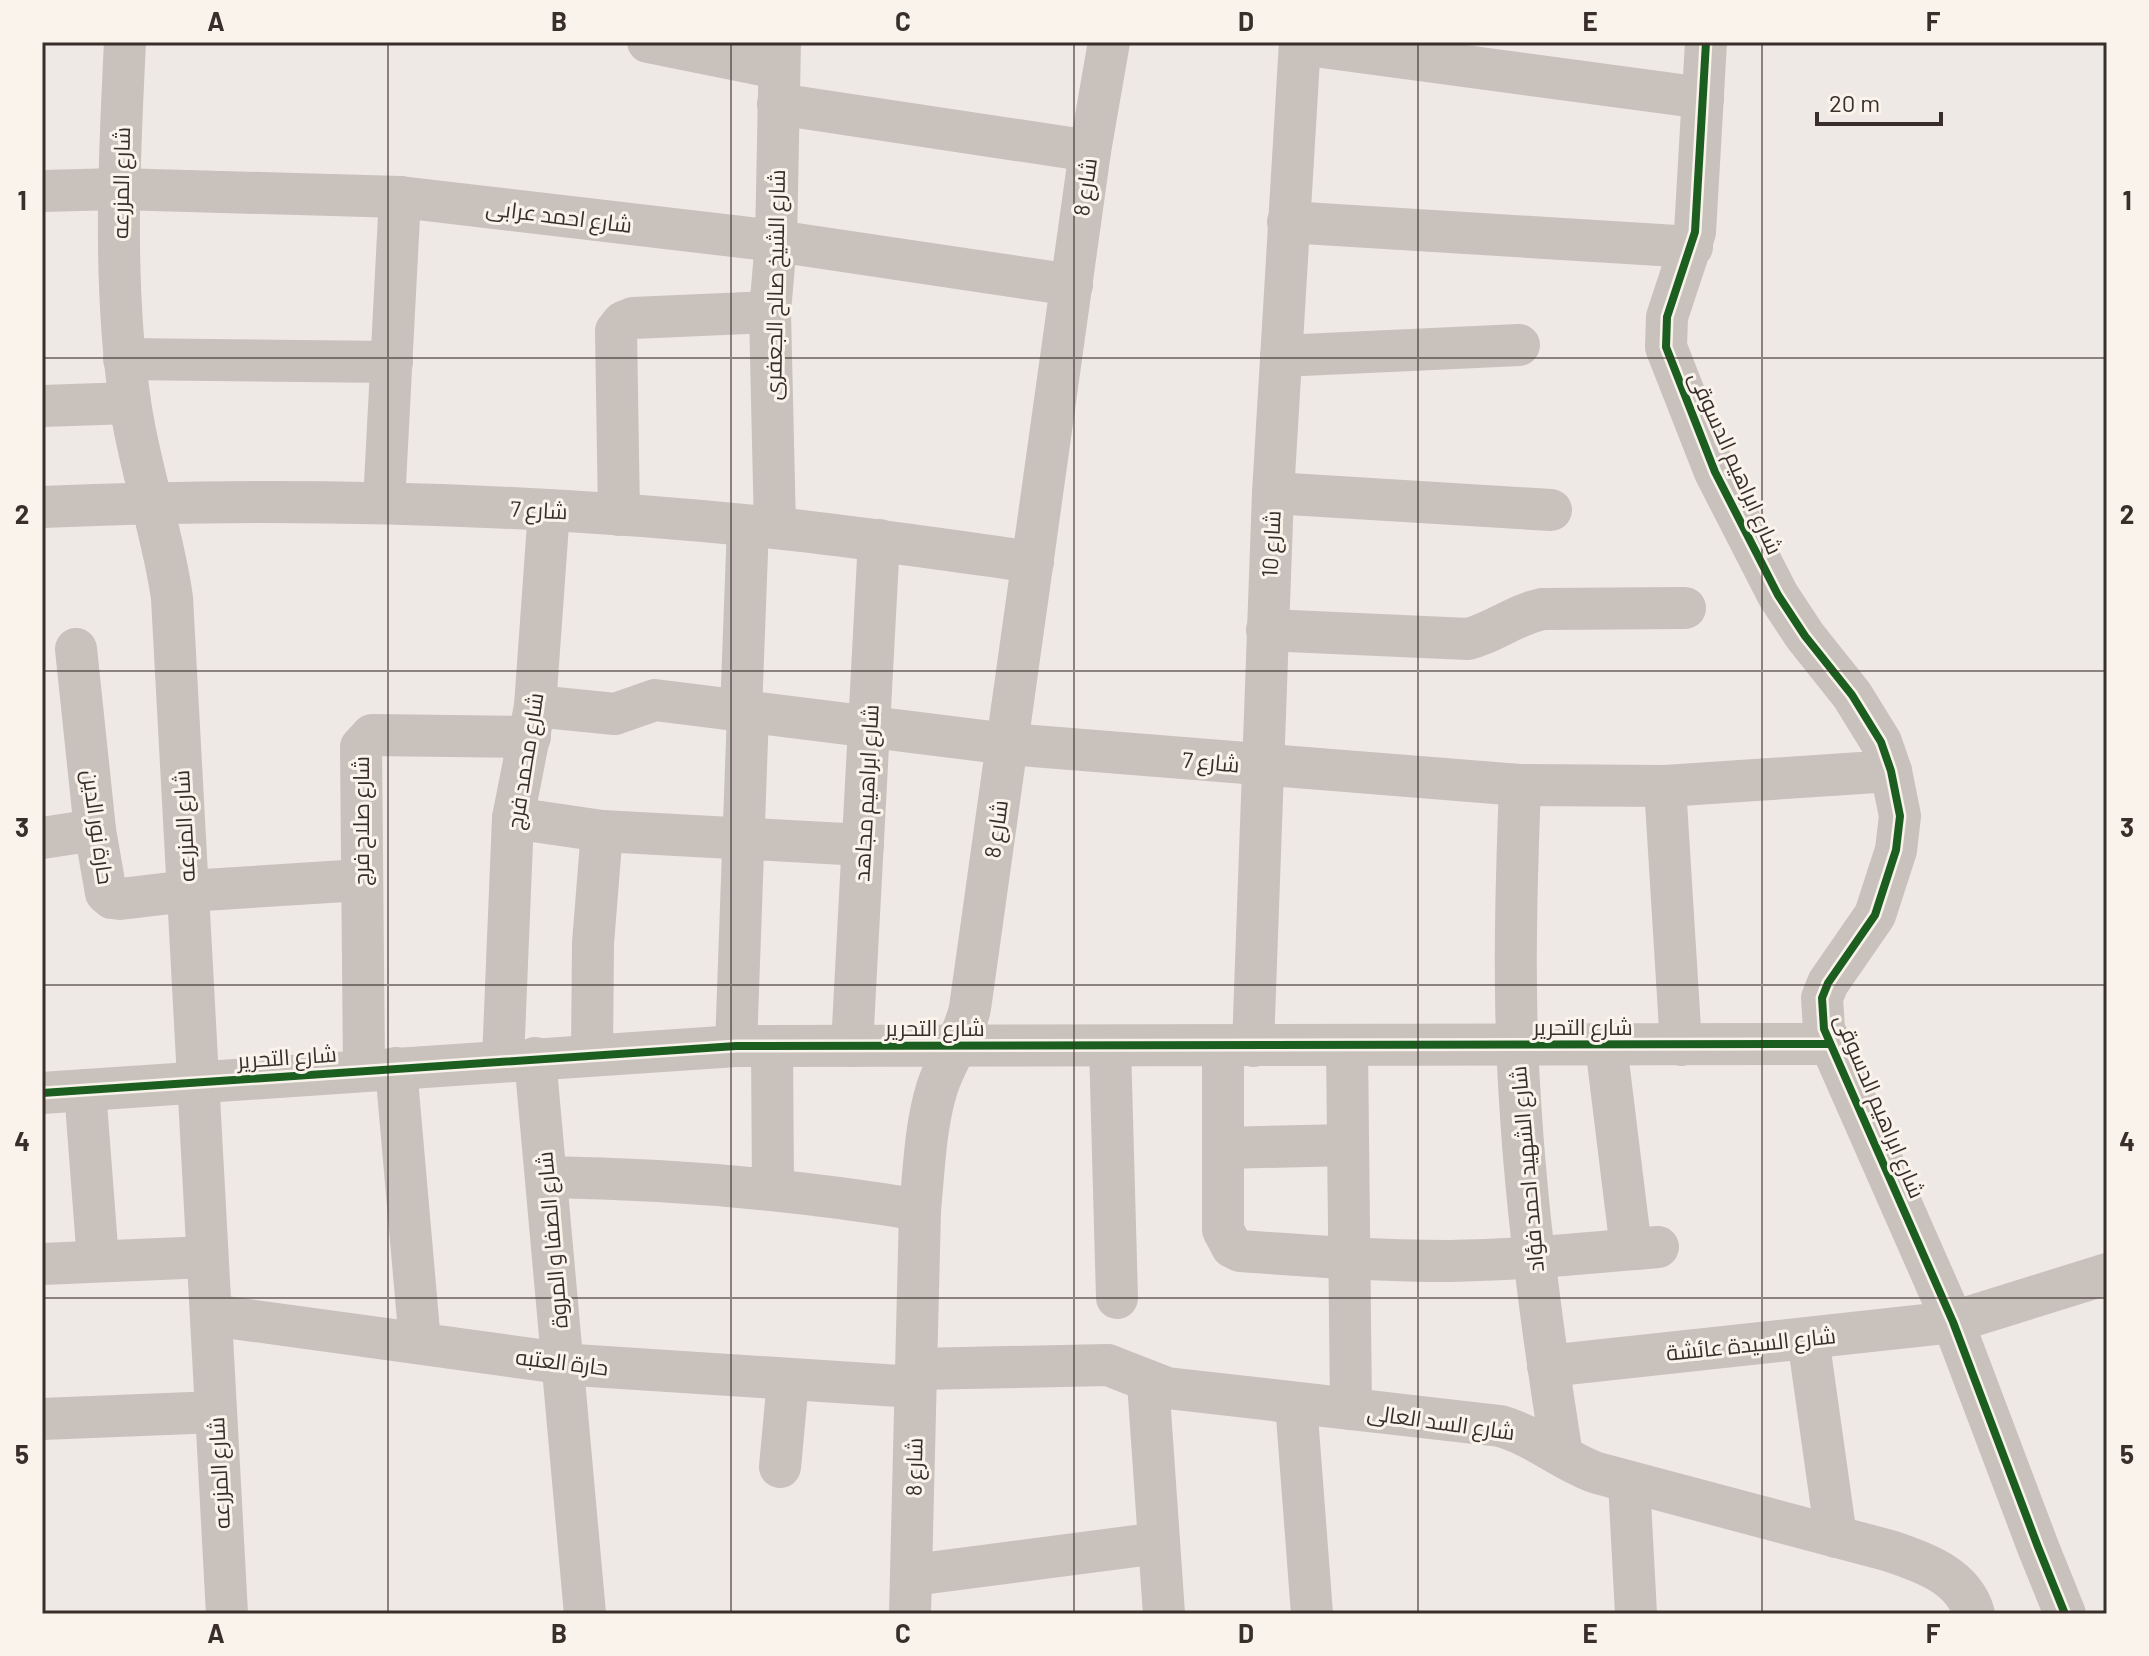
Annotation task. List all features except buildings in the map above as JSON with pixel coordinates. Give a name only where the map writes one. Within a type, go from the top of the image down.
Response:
[{"type":"street","name":"شارع المزرعه","points":[[125,42],[118,189],[124,359],[130,403],[172,598],[227,1614]]},
{"type":"street","points":[[648,42],[778,71],[1090,151]]},
{"type":"street","name":"شارع 8","points":[[912,1594],[920,1210],[932,1105],[970,1008],[1090,151],[1109,42]]},
{"type":"street","name":"شارع ابراهيم الدسوقى","points":[[1706,42],[1696,225],[1665,332],[1670,361],[1715,472],[1755,553],[1791,616],[1866,716],[1881,742],[1891,771],[1900,816],[1896,850],[1875,915],[1828,983],[1822,998],[1824,1029],[1953,1322],[2065,1614]]},
{"type":"street","points":[[1300,43],[1703,98]]},
{"type":"street","name":"شارع 10","points":[[1300,43],[1273,493],[1262,766],[1238,1046],[1223,1148],[1223,1230],[1226,1240],[1240,1251],[1348,1258]]},
{"type":"street","name":"شارع الشيخ صالح الجعفرى","points":[[773,1188],[754,1046],[743,840],[744,712],[762,527],[770,312],[776,241],[778,71]]},
{"type":"street","name":"شارع احمد عرابى","points":[[42,191],[118,189],[400,197],[776,241],[1072,285]]},
{"type":"street","points":[[384,503],[400,197]]},
{"type":"street","points":[[1288,222],[1692,247]]},
{"type":"street","points":[[619,515],[616,331],[623,322],[633,318],[770,312]]},
{"type":"street","points":[[1281,356],[1519,345]]},
{"type":"street","points":[[124,359],[392,362]]},
{"type":"street","points":[[42,406],[130,403]]},
{"type":"street","points":[[1273,493],[1551,510]]},
{"type":"street","name":"شارع 7","points":[[42,507],[151,502],[384,503],[549,510],[762,527],[1033,562]]},
{"type":"street","name":"شارع محمد فرج","points":[[519,1059],[513,818],[533,722],[549,510]]},
{"type":"street","name":"شارع ابراهيم مجاهد","points":[[852,1046],[879,540]]},
{"type":"street","points":[[1267,630],[1468,639],[1484,635],[1527,612],[1543,609],[1685,608]]},
{"type":"street","name":"حارة نور الدين","points":[[76,649],[103,888],[112,898],[361,880]]},
{"type":"street","name":"شارع 7","points":[[533,722],[615,714],[655,700],[1008,744],[1520,785],[1665,786],[1891,771]]},
{"type":"street","name":"شارع صلاح فرج","points":[[420,1343],[380,1069],[361,880],[361,747],[367,738],[378,735],[533,722]]},
{"type":"street","name":"شارع الشهيد احمد فؤاد","points":[[1520,785],[1515,914],[1522,1138],[1533,1257],[1562,1455]]},
{"type":"street","points":[[1665,786],[1681,1045]]},
{"type":"street","points":[[513,818],[602,831],[863,845]]},
{"type":"street","points":[[42,838],[95,830]]},
{"type":"street","points":[[592,1054],[593,943],[602,831]]},
{"type":"street","name":"شارع التحرير","points":[[42,1093],[592,1054],[754,1046],[1830,1044]]},
{"type":"street","points":[[1347,1045],[1351,1409]]},
{"type":"street","points":[[1348,1258],[1449,1261],[1645,1248],[1606,1045]]},
{"type":"street","points":[[1110,1046],[1117,1298]]},
{"type":"street","name":"شارع الصفا و المروة","points":[[519,1059],[547,1177],[585,1614]]},
{"type":"street","points":[[85,1090],[98,1261]]},
{"type":"street","points":[[1223,1148],[1348,1145]]},
{"type":"street","points":[[547,1177],[660,1179],[773,1188],[920,1210]]},
{"type":"street","points":[[42,1264],[207,1257]]},
{"type":"street","name":"شارع السيدة عائشة","points":[[1548,1366],[1953,1322],[2107,1274]]},
{"type":"street","name":"حارة العتبه","points":[[211,1315],[563,1363],[788,1380],[915,1378]]},
{"type":"street","points":[[1808,1338],[1836,1537]]},
{"type":"street","name":"شارع السد العالى","points":[[915,1378],[1108,1365],[1167,1388],[1500,1426],[1532,1437],[1584,1469],[1925,1562],[1955,1583],[1974,1614]]},
{"type":"street","points":[[780,1467],[788,1380]]},
{"type":"street","points":[[1148,1382],[1164,1614]]},
{"type":"street","points":[[1296,1403],[1312,1614]]},
{"type":"street","points":[[42,1419],[216,1412]]},
{"type":"street","points":[[1629,1482],[1636,1614]]},
{"type":"street","points":[[912,1594],[1159,1543]]},
{"type":"cycle path","points":[[1706,42],[1695,232],[1667,317],[1666,347],[1715,472],[1778,595],[1805,636],[1852,695],[1881,742],[1891,771],[1900,816],[1896,850],[1875,915],[1828,983],[1822,998],[1824,1029],[1953,1322],[2065,1614]]},
{"type":"cycle path","points":[[42,1093],[736,1046],[1830,1044]]}]
